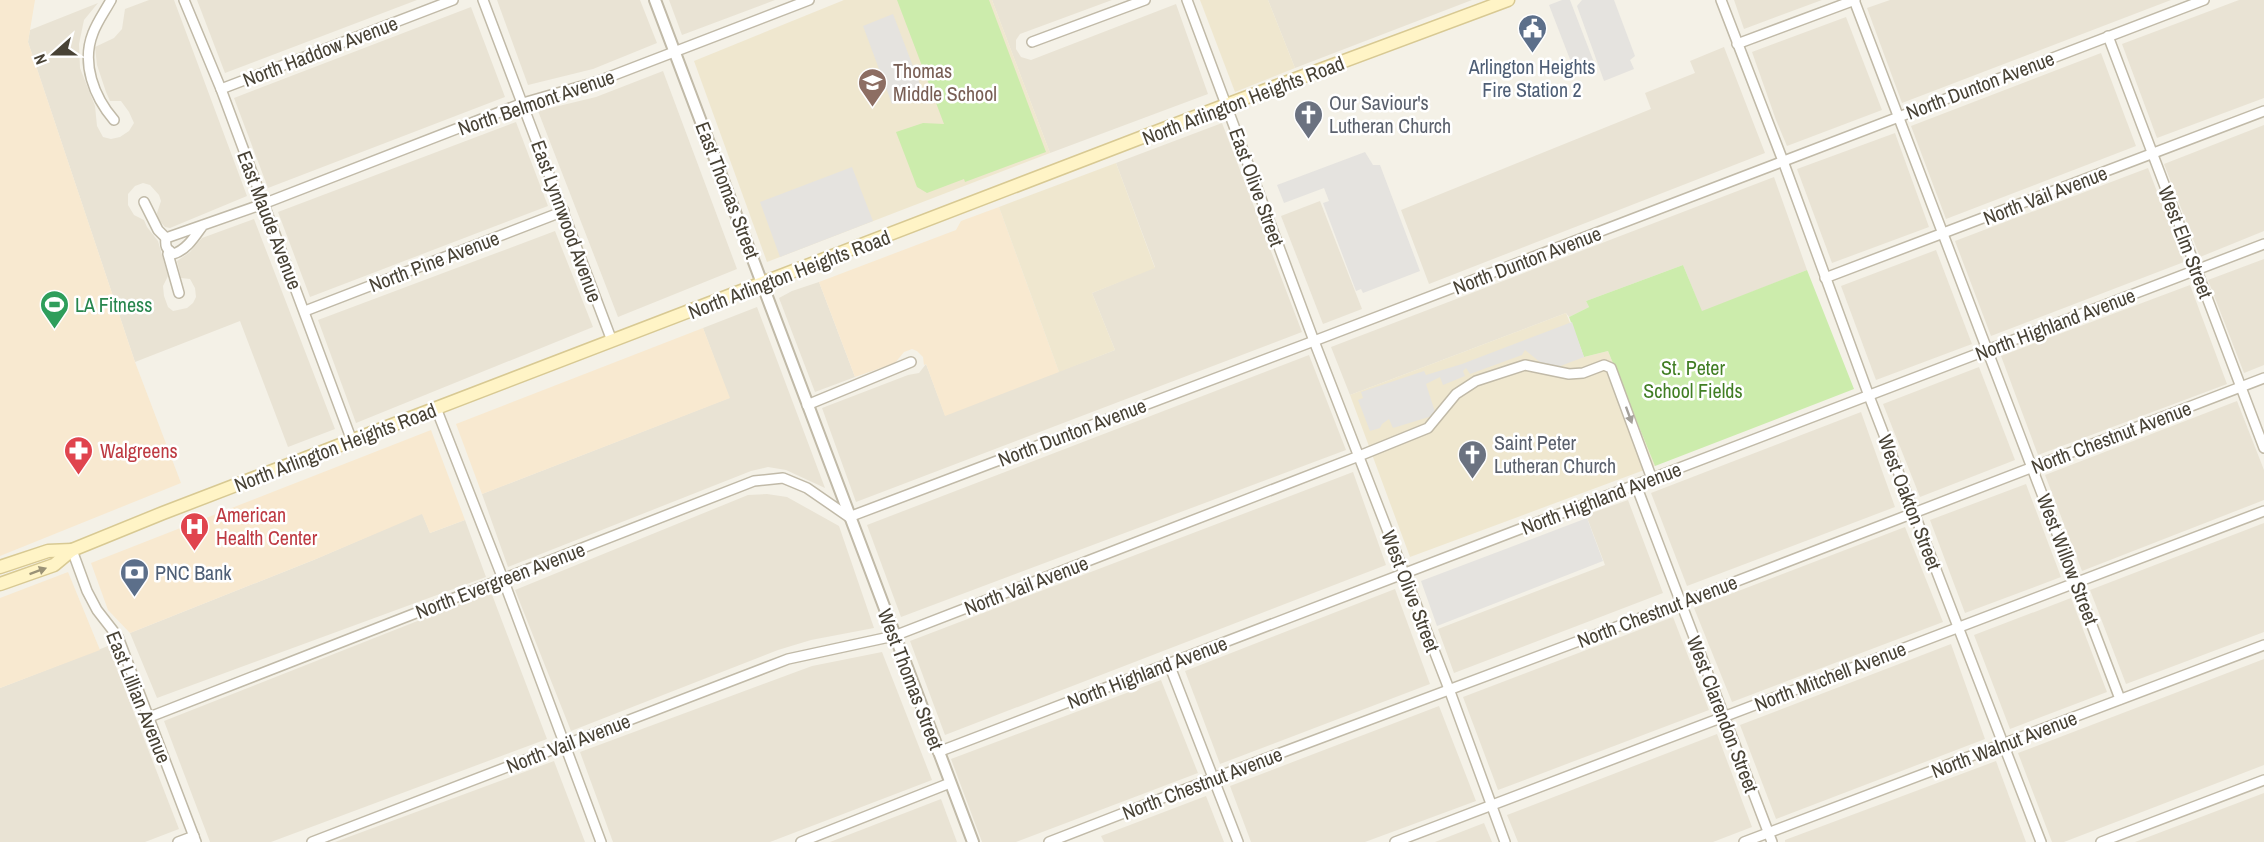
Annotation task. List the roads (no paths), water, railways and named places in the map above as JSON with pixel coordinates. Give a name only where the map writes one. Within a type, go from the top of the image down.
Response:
[{"type":"main road","name":"North Arlington Heights Road","points":[[0,584],[54,565],[72,550],[436,408],[1226,105],[1508,0]]},
{"type":"main road","name":"North Arlington Heights Road","points":[[0,567],[48,551],[72,550]]},
{"type":"street","points":[[111,0],[93,32],[88,49],[89,66],[101,102],[114,120]]},
{"type":"street","name":"East Maude Avenue","points":[[184,0],[221,89],[352,441]]},
{"type":"street","name":"North Haddow Avenue","points":[[221,89],[453,0]]},
{"type":"street","name":"East Lynnwood Avenue","points":[[483,0],[612,341]]},
{"type":"street","name":"East Thomas Street","points":[[655,0],[764,284],[849,517]]},
{"type":"street","name":"North Belmont Avenue","points":[[166,238],[263,204],[523,103],[581,88],[809,0]]},
{"type":"street","points":[[1032,42],[1145,0]]},
{"type":"street","name":"East Olive Street","points":[[1187,0],[1314,341]]},
{"type":"street","name":"West Oakton Street","points":[[1721,0],[1869,396],[2041,842]]},
{"type":"street","points":[[1737,44],[1855,0]]},
{"type":"street","name":"West Willow Street","points":[[1855,0],[2120,699]]},
{"type":"street","name":"North Dunton Avenue","points":[[849,517],[2204,0]]},
{"type":"street","name":"West Elm Street","points":[[2108,36],[2264,448]]},
{"type":"street","name":"North Vail Avenue","points":[[1825,279],[2264,111]]},
{"type":"street","points":[[144,202],[158,230],[166,238],[165,245],[173,254],[188,245],[203,225]]},
{"type":"street","name":"North Pine Avenue","points":[[305,311],[564,212]]},
{"type":"street","name":"North Highland Avenue","points":[[938,752],[2264,244]]},
{"type":"street","points":[[170,251],[168,254],[170,264],[179,293]]},
{"type":"street","name":"West Olive Street","points":[[1314,341],[1449,689],[1505,842]]},
{"type":"street","points":[[807,405],[911,362]]},
{"type":"street","name":"North Vail Avenue","points":[[312,842],[788,659],[894,636],[1359,456],[1428,428],[1456,394],[1476,381],[1525,365],[1569,374],[1583,373],[1604,365],[1611,368],[1652,479]]},
{"type":"street","name":"North Chestnut Avenue","points":[[1049,842],[1680,603],[2264,378]]},
{"type":"street","points":[[436,408],[503,579],[601,842]]},
{"type":"street","name":"North Evergreen Avenue","points":[[147,718],[754,481],[783,478],[807,488],[849,517]]},
{"type":"street","name":"West Clarendon Street","points":[[1636,485],[1770,837]]},
{"type":"street","name":"North Mitchell Avenue","points":[[1395,842],[2264,511]]},
{"type":"street","name":"West Thomas Street","points":[[849,517],[973,842]]},
{"type":"street","name":"East Lillian Avenue","points":[[72,550],[94,604],[118,637],[195,839]]},
{"type":"street","name":"North Walnut Avenue","points":[[1744,842],[1770,837],[2120,699],[2264,645]]},
{"type":"street","points":[[1169,664],[1238,842]]},
{"type":"street","points":[[2101,842],[2264,780]]},
{"type":"street","points":[[801,842],[950,783]]},
{"type":"street","points":[[178,842],[195,839]]},
{"type":"place","name":"Arlington Heights Fire Station 2","points":[[1532,54]]},
{"type":"place","name":"Thomas Middle School","points":[[872,108]]},
{"type":"place","name":"Our Saviour's Lutheran Church","points":[[1308,140]]},
{"type":"place","name":"LA Fitness","points":[[54,330]]},
{"type":"place","name":"Walgreens","points":[[79,476]]},
{"type":"place","name":"Saint Peter Lutheran Church","points":[[1473,480]]},
{"type":"place","name":"American Health Center","points":[[195,552]]},
{"type":"place","name":"PNC Bank","points":[[134,598]]},
{"type":"park label","name":"St. Peter School Fields","points":[[1693,378]]}]
